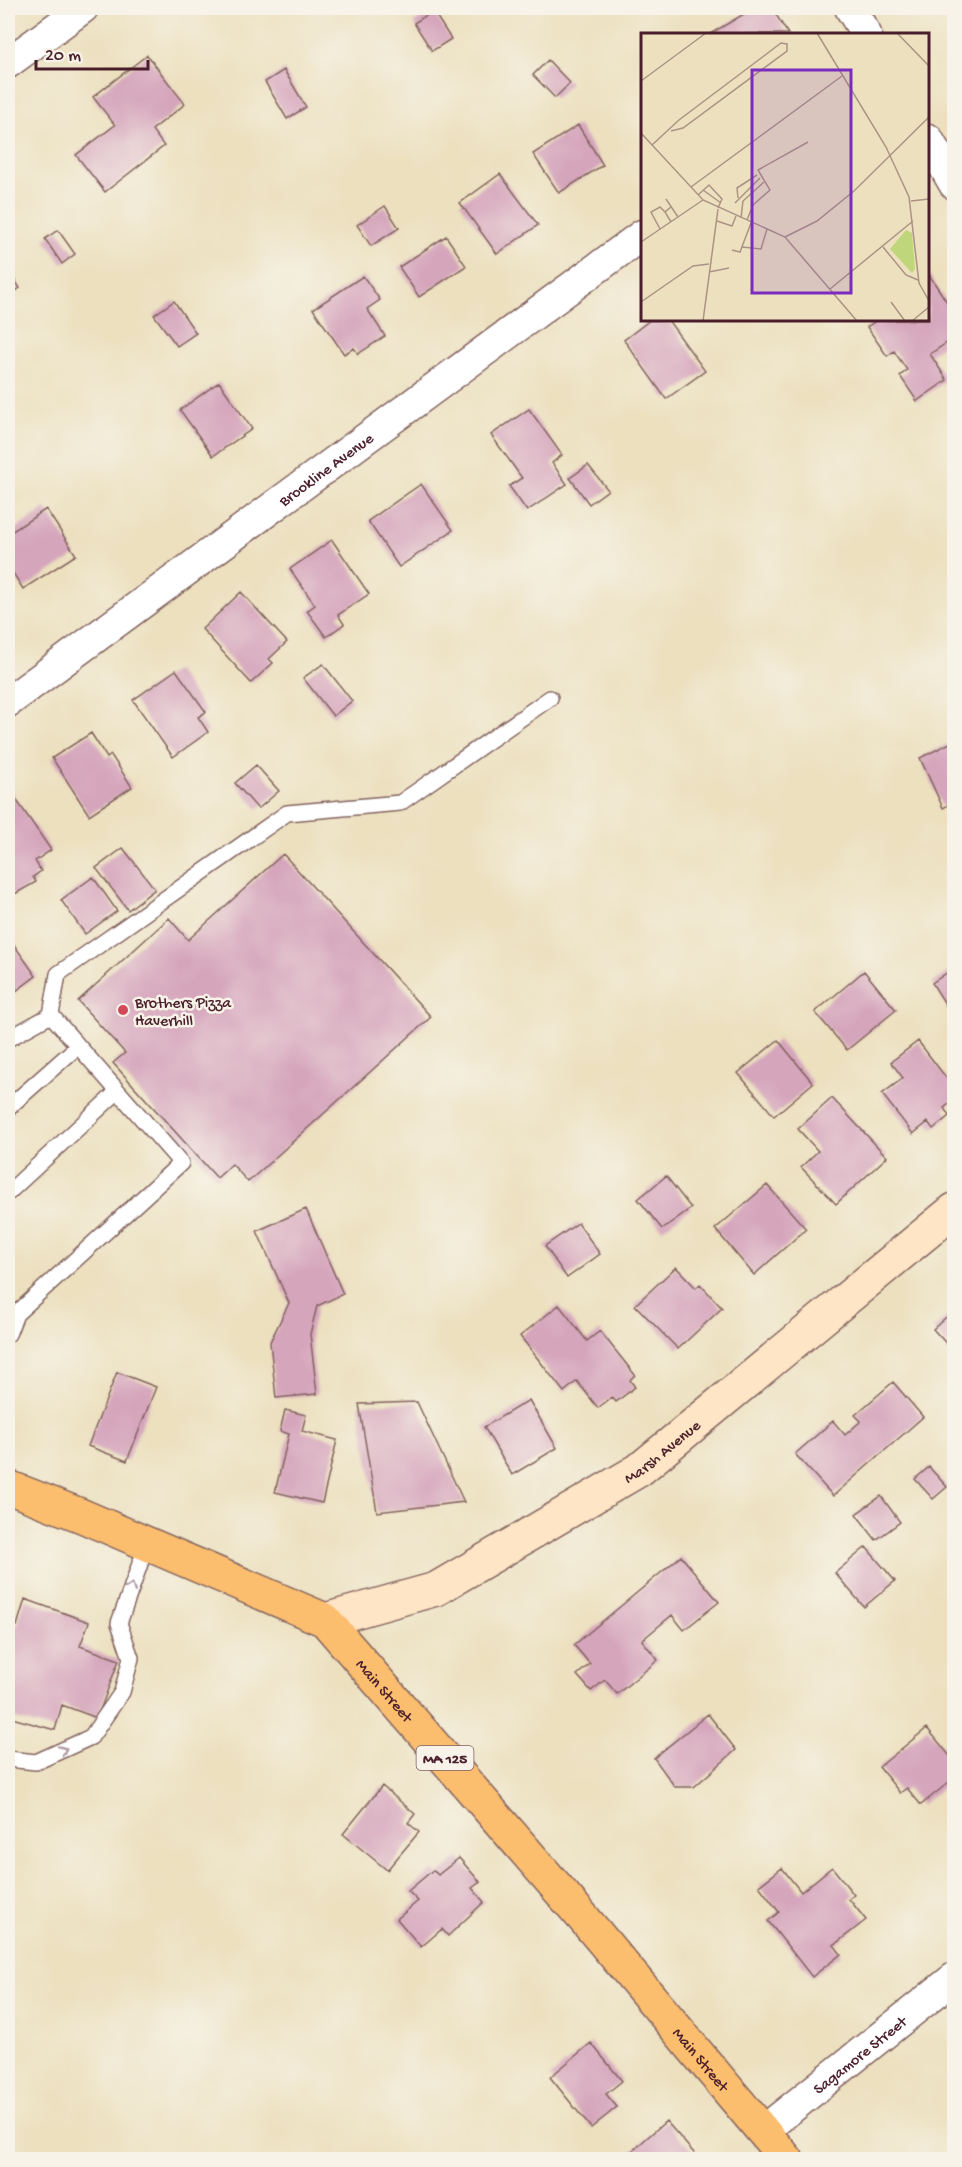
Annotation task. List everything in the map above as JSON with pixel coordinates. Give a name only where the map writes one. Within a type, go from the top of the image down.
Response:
[{"type":"main road","name":"Marsh Avenue","points":[[325,1620],[436,1589],[639,1470],[954,1210]]},
{"type":"main road","name":"Main Street","points":[[8,1487],[325,1620],[586,1921],[787,2160]]},
{"type":"street","points":[[8,63],[83,8]]},
{"type":"street","points":[[850,8],[865,33]]},
{"type":"street","points":[[929,142],[954,184]]},
{"type":"street","name":"Brookline Avenue","points":[[8,702],[641,236]]},
{"type":"street","name":"Sagamore Street","points":[[763,2131],[954,1977]]},
{"type":"lane","points":[[51,1016],[58,974],[287,813],[400,803],[550,698]]},
{"type":"lane","points":[[8,1039],[51,1016]]},
{"type":"lane","points":[[8,1334],[16,1314],[182,1163],[51,1016]]},
{"type":"lane","points":[[8,1108],[78,1046]]},
{"type":"lane","points":[[8,1193],[118,1091]]},
{"type":"lane","points":[[8,1759],[36,1762],[91,1737],[122,1692],[131,1658],[119,1623],[147,1544]]},
{"type":"building","points":[[754,8],[772,8],[787,33],[712,33]]},
{"type":"building","points":[[433,11],[451,39],[432,51],[414,23]]},
{"type":"building","points":[[147,55],[185,104],[152,130],[164,146],[105,192],[76,155],[115,125],[93,97]]},
{"type":"building","points":[[548,60],[570,83],[555,98],[533,75]]},
{"type":"building","points":[[284,70],[306,107],[287,119],[265,82]]},
{"type":"building","points":[[578,125],[603,165],[559,193],[533,154]]},
{"type":"building","points":[[500,174],[538,225],[497,254],[460,203]]},
{"type":"building","points":[[385,206],[399,228],[371,246],[357,225]]},
{"type":"building","points":[[58,230],[75,254],[62,264],[45,239]]},
{"type":"building","points":[[446,236],[466,266],[419,297],[399,267]]},
{"type":"building","points":[[8,270],[20,288],[8,296]]},
{"type":"building","points":[[929,275],[954,313],[954,338],[930,354],[947,380],[917,401],[900,376],[907,370],[894,351],[887,356],[867,327],[876,321],[929,321]]},
{"type":"building","points":[[363,276],[380,300],[367,309],[385,336],[358,354],[354,348],[344,354],[313,309]]},
{"type":"building","points":[[174,301],[196,333],[177,346],[154,315]]},
{"type":"building","points":[[649,321],[669,321],[705,371],[666,399],[624,340]]},
{"type":"building","points":[[219,382],[252,429],[213,456],[180,410]]},
{"type":"building","points":[[529,409],[562,455],[552,463],[567,484],[527,511],[509,486],[522,478],[491,435]]},
{"type":"building","points":[[588,465],[608,490],[589,504],[570,478]]},
{"type":"building","points":[[421,484],[453,530],[399,567],[368,521]]},
{"type":"building","points":[[46,509],[76,555],[23,589],[8,565],[8,534]]},
{"type":"building","points":[[332,540],[369,594],[338,615],[344,624],[326,637],[307,611],[315,605],[290,569]]},
{"type":"building","points":[[241,592],[287,642],[269,659],[273,663],[251,683],[202,629]]},
{"type":"building","points":[[323,664],[352,701],[333,716],[303,678]]},
{"type":"building","points":[[176,670],[206,712],[198,717],[208,732],[173,757],[133,700]]},
{"type":"building","points":[[91,733],[107,758],[111,755],[132,787],[89,815],[52,758]]},
{"type":"building","points":[[954,741],[954,802],[943,808],[920,758]]},
{"type":"building","points":[[256,765],[279,791],[258,809],[235,783]]},
{"type":"building","points":[[11,792],[51,850],[35,861],[41,871],[33,877],[36,882],[13,895],[8,889],[8,794]]},
{"type":"building","points":[[123,848],[155,889],[128,910],[96,868]]},
{"type":"building","points":[[283,854],[431,1017],[248,1182],[232,1164],[217,1178],[113,1063],[125,1053],[78,1001],[169,918],[188,940]]},
{"type":"building","points":[[93,877],[117,911],[85,934],[61,900]]},
{"type":"building","points":[[12,942],[36,976],[8,997],[8,945]]},
{"type":"building","points":[[954,968],[954,1018],[932,983]]},
{"type":"building","points":[[864,971],[896,1010],[847,1050],[815,1012]]},
{"type":"building","points":[[778,1040],[813,1083],[774,1116],[738,1073]]},
{"type":"building","points":[[918,1041],[954,1088],[954,1100],[944,1108],[949,1116],[933,1129],[928,1122],[913,1134],[882,1094],[903,1078],[891,1062]]},
{"type":"building","points":[[832,1098],[887,1157],[836,1204],[801,1167],[818,1151],[798,1129]]},
{"type":"building","points":[[666,1176],[691,1208],[662,1229],[638,1199]]},
{"type":"building","points":[[767,1185],[806,1229],[754,1275],[715,1229]]},
{"type":"building","points":[[306,1209],[343,1294],[317,1306],[310,1334],[317,1394],[276,1398],[270,1342],[289,1303],[257,1231]]},
{"type":"building","points":[[578,1223],[600,1254],[567,1278],[545,1246]]},
{"type":"building","points":[[676,1267],[696,1288],[700,1284],[722,1308],[678,1349],[635,1305]]},
{"type":"building","points":[[559,1305],[587,1341],[600,1331],[635,1375],[630,1380],[635,1387],[616,1402],[612,1397],[598,1408],[577,1381],[564,1392],[520,1336]]},
{"type":"building","points":[[954,1310],[954,1352],[933,1329]]},
{"type":"building","points":[[117,1372],[156,1387],[127,1461],[88,1446]]},
{"type":"building","points":[[893,1382],[923,1417],[833,1496],[795,1454],[833,1421],[845,1435],[861,1421],[855,1415]]},
{"type":"building","points":[[529,1400],[557,1448],[512,1475],[484,1427]]},
{"type":"building","points":[[417,1402],[464,1502],[377,1512],[359,1404]]},
{"type":"building","points":[[285,1410],[306,1415],[302,1431],[337,1440],[322,1503],[275,1492],[289,1434],[280,1431]]},
{"type":"building","points":[[929,1467],[947,1487],[933,1499],[915,1479]]},
{"type":"building","points":[[881,1496],[900,1522],[876,1540],[856,1514]]},
{"type":"building","points":[[866,1547],[895,1581],[864,1607],[835,1573]]},
{"type":"building","points":[[681,1556],[719,1602],[684,1630],[672,1615],[642,1640],[658,1660],[617,1694],[605,1680],[591,1691],[577,1675],[590,1664],[574,1645]]},
{"type":"building","points":[[25,1599],[89,1622],[80,1646],[119,1660],[97,1718],[62,1705],[55,1730],[8,1717],[8,1623],[17,1626]]},
{"type":"building","points":[[708,1714],[736,1750],[694,1787],[675,1787],[654,1758]]},
{"type":"building","points":[[927,1728],[954,1761],[954,1778],[921,1805],[907,1788],[900,1793],[879,1767]]},
{"type":"building","points":[[382,1786],[415,1814],[408,1823],[419,1832],[387,1870],[343,1834]]},
{"type":"building","points":[[459,1858],[480,1882],[472,1888],[484,1902],[448,1936],[442,1929],[421,1947],[397,1919],[418,1901],[408,1891],[433,1870],[438,1875]]},
{"type":"building","points":[[832,1867],[854,1895],[849,1899],[866,1920],[834,1945],[841,1954],[812,1977],[768,1921],[779,1912],[759,1886],[782,1868],[801,1892]]},
{"type":"building","points":[[591,2043],[622,2081],[606,2094],[617,2107],[591,2128],[550,2077]]},
{"type":"building","points":[[666,2121],[700,2160],[622,2160]]},
{"type":"place","name":"Brothers Pizza Haverhill","points":[[123,1010]]}]
